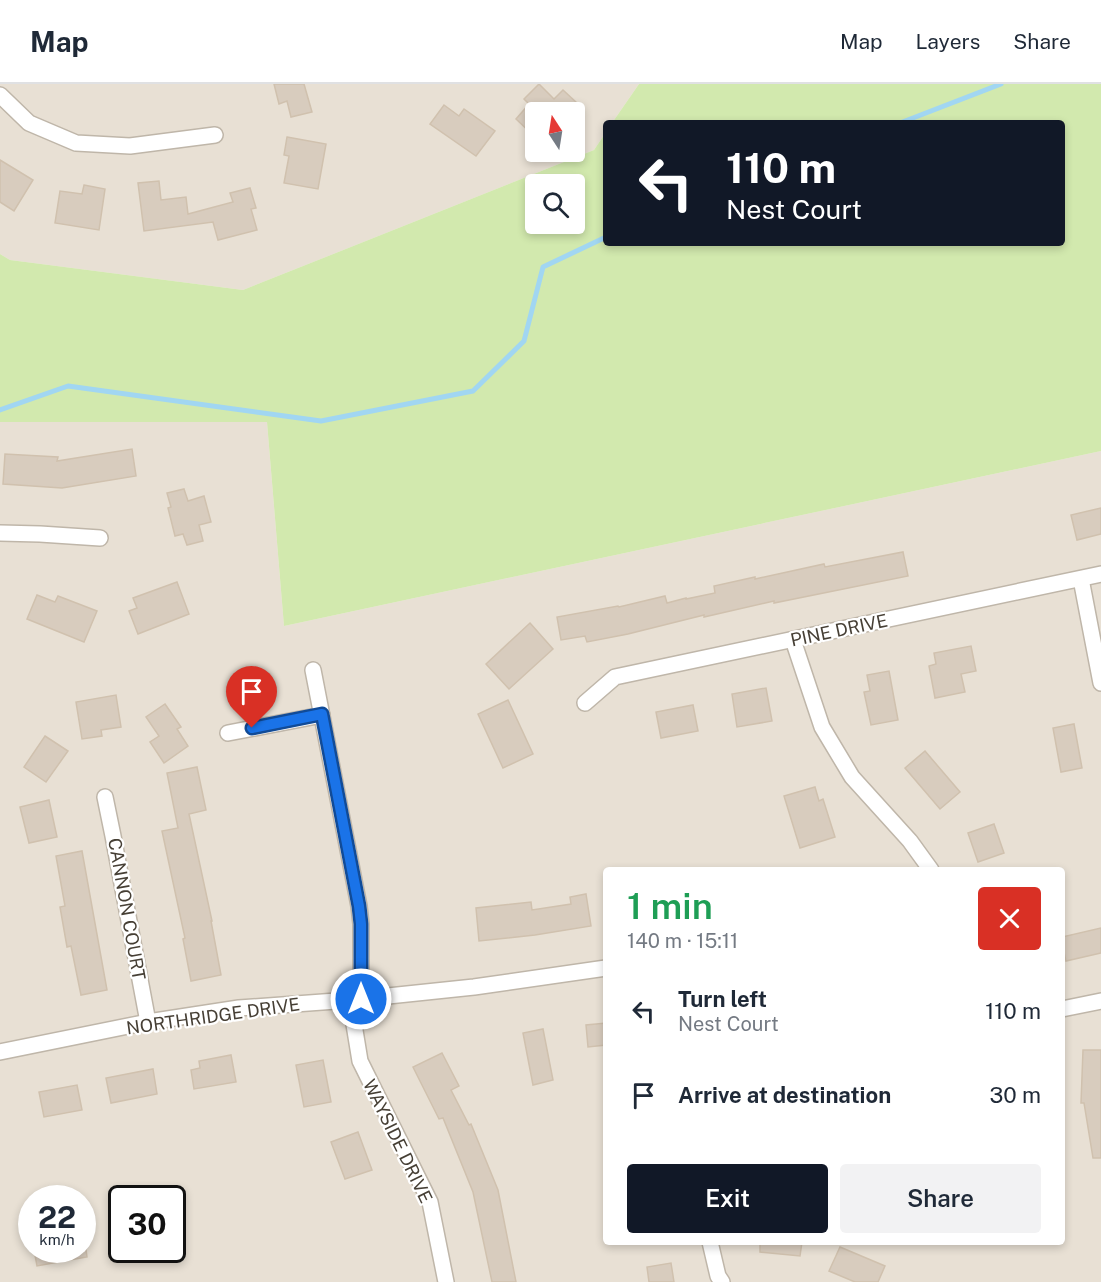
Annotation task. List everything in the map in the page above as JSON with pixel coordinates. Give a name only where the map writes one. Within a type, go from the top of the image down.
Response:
[{"type":"street","points":[[0,95],[29,123],[76,143],[130,146],[215,135]]},
{"type":"street","points":[[0,533],[100,538]]},
{"type":"street","name":"PINE DRIVE","points":[[585,702],[615,677],[1101,574]]},
{"type":"street","points":[[1081,579],[1101,683]]},
{"type":"street","points":[[793,640],[822,728],[852,777],[910,841],[929,867]]},
{"type":"street","name":"WAYSIDE DRIVE","points":[[313,670],[359,906],[361,924],[356,999],[360,1061],[430,1202],[446,1282]]},
{"type":"street","points":[[228,733],[322,714]]},
{"type":"street","name":"CANNON COURT","points":[[105,797],[148,1022]]},
{"type":"street","name":"NORTHRIDGE DRIVE","points":[[0,1052],[148,1022],[239,1008],[474,987],[603,968]]},
{"type":"street","points":[[1065,1008],[1101,1001]]},
{"type":"street","points":[[711,1245],[718,1276],[722,1282]]},
{"type":"shaded area","points":[[0,84],[639,84],[614,120],[603,120],[603,136],[594,150],[585,154],[585,102],[525,102],[525,162],[564,162],[534,174],[525,174],[525,178],[243,290],[10,260],[0,254]]},
{"type":"shaded area","points":[[0,422],[267,422],[284,626],[1101,451],[1101,1282],[0,1282]]},
{"type":"green space","points":[[639,84],[1101,84],[1101,451],[284,626],[267,422],[0,422],[0,254],[10,260],[243,290],[525,178],[525,234],[585,234],[585,174],[534,174],[564,162],[585,162],[585,154],[594,150],[603,136],[603,246],[1065,246],[1065,120],[614,120]]},
{"type":"building","points":[[274,84],[304,84],[312,112],[291,117],[287,101],[279,104]]},
{"type":"building","points":[[539,84],[554,99],[563,90],[576,102],[527,102],[524,99]]},
{"type":"building","points":[[444,105],[459,116],[464,109],[495,131],[476,156],[430,124]]},
{"type":"building","points":[[525,109],[525,128],[516,119]]},
{"type":"building","points":[[287,137],[326,144],[318,189],[284,183],[289,156],[284,155]]},
{"type":"building","points":[[0,160],[33,180],[14,211],[0,202]]},
{"type":"building","points":[[159,181],[161,200],[186,197],[188,214],[233,202],[230,193],[250,188],[256,208],[251,209],[257,230],[218,240],[213,222],[144,231],[138,183]]},
{"type":"building","points":[[84,185],[105,189],[99,230],[55,223],[60,191],[82,194]]},
{"type":"building","points":[[132,449],[136,476],[62,488],[3,484],[5,454],[58,457],[57,461]]},
{"type":"building","points":[[184,489],[188,501],[204,496],[211,522],[199,525],[203,541],[187,545],[183,534],[175,536],[167,493]]},
{"type":"building","points":[[1101,508],[1101,534],[1077,540],[1071,515]]},
{"type":"building","points":[[903,552],[908,576],[774,603],[774,601],[704,617],[704,615],[587,642],[585,636],[561,640],[557,617],[619,607],[665,596],[667,603],[715,593],[714,586],[755,577],[755,579],[824,564],[825,567]]},
{"type":"building","points":[[177,582],[189,614],[138,634],[129,611],[137,608],[133,598]]},
{"type":"building","points":[[37,595],[55,602],[58,596],[97,611],[84,642],[27,619]]},
{"type":"building","points":[[530,623],[553,649],[509,689],[486,664]]},
{"type":"building","points":[[971,646],[976,671],[961,674],[965,692],[935,698],[929,666],[936,664],[934,653]]},
{"type":"building","points":[[889,671],[898,720],[871,725],[864,692],[870,691],[867,675]]},
{"type":"building","points":[[766,688],[772,721],[737,727],[732,694]]},
{"type":"building","points":[[116,695],[121,727],[101,730],[102,736],[82,739],[76,702]]},
{"type":"building","points":[[508,700],[533,754],[503,768],[478,714]]},
{"type":"building","points":[[165,704],[181,727],[177,729],[188,746],[164,763],[150,742],[159,736],[146,717]]},
{"type":"building","points":[[693,705],[698,731],[661,738],[656,712]]},
{"type":"building","points":[[1074,724],[1082,768],[1061,772],[1053,728]]},
{"type":"building","points":[[45,736],[68,751],[46,782],[24,767]]},
{"type":"building","points":[[925,751],[960,792],[940,809],[905,768]]},
{"type":"building","points":[[197,767],[206,810],[189,814],[221,975],[191,981],[183,939],[185,938],[162,831],[178,828],[167,773]]},
{"type":"building","points":[[815,787],[819,801],[823,799],[835,837],[800,848],[784,796]]},
{"type":"building","points":[[49,800],[57,837],[29,843],[20,807]]},
{"type":"building","points":[[994,824],[1004,853],[978,862],[968,833]]},
{"type":"building","points":[[82,851],[107,990],[81,995],[71,946],[67,947],[60,907],[65,906],[56,856]]},
{"type":"building","points":[[586,894],[591,926],[479,941],[476,908],[531,902],[532,910],[571,904],[570,897]]},
{"type":"building","points":[[1101,928],[1101,953],[1066,961],[1065,936]]},
{"type":"building","points":[[603,1023],[603,1045],[588,1047],[586,1025]]},
{"type":"building","points":[[543,1029],[553,1080],[533,1085],[523,1033]]},
{"type":"building","points":[[1083,1050],[1101,1050],[1101,1158],[1093,1158],[1084,1103],[1081,1103]]},
{"type":"building","points":[[442,1053],[459,1086],[451,1090],[469,1125],[471,1124],[498,1190],[516,1282],[492,1282],[473,1192],[443,1118],[439,1119],[413,1067]]},
{"type":"building","points":[[231,1055],[236,1082],[194,1089],[191,1070],[200,1068],[199,1061]]},
{"type":"building","points":[[323,1060],[331,1102],[304,1107],[296,1065]]},
{"type":"building","points":[[153,1069],[157,1094],[111,1103],[106,1078]]},
{"type":"building","points":[[77,1085],[82,1110],[44,1117],[39,1092]]},
{"type":"building","points":[[358,1132],[372,1170],[345,1179],[331,1142]]},
{"type":"building","points":[[760,1245],[802,1245],[800,1256],[760,1252]]},
{"type":"building","points":[[840,1247],[885,1266],[878,1282],[855,1282],[829,1271]]},
{"type":"building","points":[[36,1263],[54,1263],[37,1266]]},
{"type":"building","points":[[671,1263],[674,1282],[649,1282],[647,1267]]},
{"type":"waterway","points":[[908,120],[1001,84]]},
{"type":"waterway","points":[[0,410],[68,386],[321,421],[473,391],[524,341],[543,267],[603,238]]},
{"type":"route","points":[[252,728],[322,714],[357,890],[361,924],[361,999]]}]
